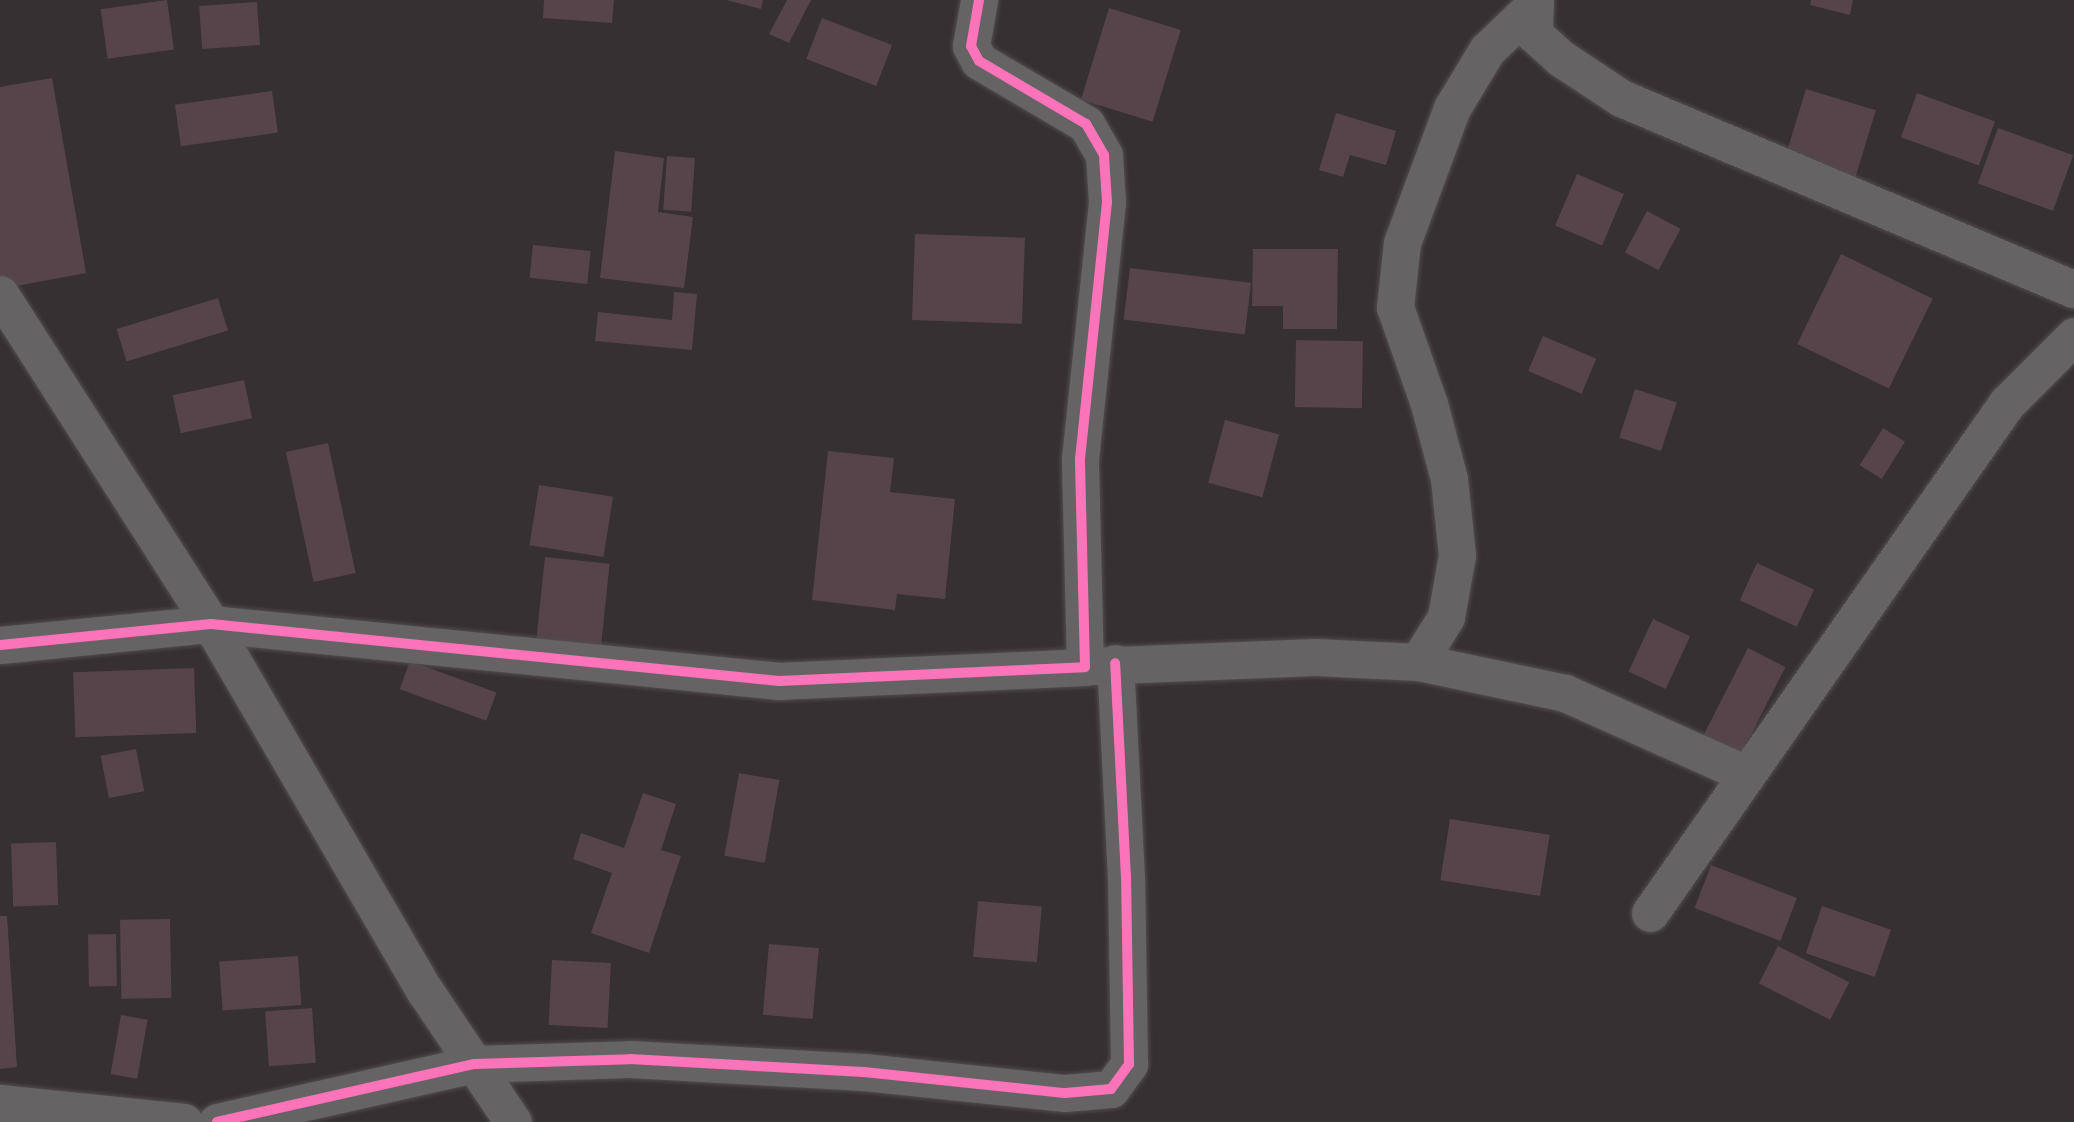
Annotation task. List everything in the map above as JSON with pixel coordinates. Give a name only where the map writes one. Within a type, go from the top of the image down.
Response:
[{"type":"street","points":[[217,1122],[475,1064],[630,1059],[864,1072],[1065,1093],[1111,1089],[1129,1064],[1126,878],[1100,665],[1080,458],[1107,202],[1104,155],[1086,124],[979,61],[971,46],[979,0]]},
{"type":"street","points":[[1418,662],[1446,617],[1457,555],[1449,479],[1429,404],[1395,307],[1402,243],[1452,108],[1487,50],[1535,2]]},
{"type":"street","points":[[1535,2],[1534,34],[1562,59],[1620,98],[2074,289]]},
{"type":"street","points":[[0,294],[211,624],[425,990],[513,1122]]},
{"type":"street","points":[[1650,913],[1744,773],[2007,403],[2074,336]]},
{"type":"street","points":[[0,645],[211,624],[779,681],[1315,657],[1418,662],[1565,693],[1744,773]]},
{"type":"street","points":[[0,1103],[184,1122]]},
{"type":"building","points":[[167,0],[174,50],[108,59],[101,9]]},
{"type":"building","points":[[544,0],[614,0],[612,23],[543,18]]},
{"type":"building","points":[[726,0],[763,0],[761,9]]},
{"type":"building","points":[[787,0],[811,0],[789,43],[769,34]]},
{"type":"building","points":[[1811,0],[1853,0],[1850,15],[1810,5]]},
{"type":"building","points":[[257,2],[260,45],[202,49],[199,6]]},
{"type":"building","points":[[1109,8],[1181,30],[1153,122],[1081,100]]},
{"type":"building","points":[[822,18],[892,45],[876,86],[806,59]]},
{"type":"building","points":[[52,78],[86,273],[0,289],[0,87]]},
{"type":"building","points":[[1806,89],[1876,110],[1854,180],[1785,159]]},
{"type":"building","points":[[272,91],[278,133],[181,146],[175,105]]},
{"type":"building","points":[[1917,93],[1995,121],[1979,166],[1901,137]]},
{"type":"building","points":[[1336,113],[1396,131],[1386,165],[1350,155],[1343,177],[1319,170]]},
{"type":"building","points":[[1998,128],[2073,155],[2053,211],[1978,183]]},
{"type":"building","points":[[615,151],[664,158],[658,212],[693,217],[684,288],[600,278]]},
{"type":"building","points":[[667,156],[695,158],[691,212],[663,210]]},
{"type":"building","points":[[1577,174],[1624,194],[1602,245],[1555,226]]},
{"type":"building","points":[[1647,211],[1681,229],[1658,270],[1625,252]]},
{"type":"building","points":[[915,234],[1025,238],[1022,324],[912,320]]},
{"type":"building","points":[[533,245],[591,251],[587,284],[530,278]]},
{"type":"building","points":[[1253,249],[1338,249],[1337,329],[1283,329],[1283,306],[1252,306]]},
{"type":"building","points":[[1841,254],[1933,299],[1889,389],[1797,344]]},
{"type":"building","points":[[1130,268],[1251,283],[1245,334],[1124,320]]},
{"type":"building","points":[[674,292],[697,294],[692,350],[595,341],[598,312],[672,320]]},
{"type":"building","points":[[218,298],[228,331],[127,362],[117,329]]},
{"type":"building","points":[[1543,336],[1596,359],[1582,394],[1528,371]]},
{"type":"building","points":[[1296,340],[1363,341],[1362,408],[1295,407]]},
{"type":"building","points":[[244,380],[252,418],[181,433],[173,395]]},
{"type":"building","points":[[1635,389],[1677,403],[1661,451],[1619,438]]},
{"type":"building","points":[[1225,420],[1279,434],[1262,497],[1208,483]]},
{"type":"building","points":[[1883,428],[1905,442],[1882,479],[1860,465]]},
{"type":"building","points":[[328,443],[356,573],[314,582],[286,452]]},
{"type":"building","points":[[828,451],[894,458],[890,492],[955,499],[945,599],[897,594],[895,610],[812,600]]},
{"type":"building","points":[[539,485],[613,497],[604,557],[529,545]]},
{"type":"building","points":[[545,557],[610,564],[601,649],[536,643]]},
{"type":"building","points":[[1757,563],[1814,590],[1797,627],[1740,600]]},
{"type":"building","points":[[1653,619],[1690,636],[1666,689],[1628,672]]},
{"type":"building","points":[[1748,648],[1785,667],[1737,762],[1699,743]]},
{"type":"building","points":[[410,661],[496,692],[486,721],[400,689]]},
{"type":"building","points":[[194,668],[196,733],[75,737],[73,672]]},
{"type":"building","points":[[136,749],[144,791],[109,798],[101,756]]},
{"type":"building","points":[[739,773],[779,780],[765,863],[724,856]]},
{"type":"building","points":[[643,793],[676,804],[661,850],[681,856],[649,953],[591,933],[612,873],[573,859],[581,833],[624,848]]},
{"type":"building","points":[[1450,819],[1550,835],[1540,896],[1440,880]]},
{"type":"building","points":[[56,842],[58,905],[13,907],[11,844]]},
{"type":"building","points":[[1711,865],[1797,898],[1780,941],[1695,908]]},
{"type":"building","points":[[978,901],[1042,907],[1037,962],[973,957]]},
{"type":"building","points":[[1822,906],[1891,930],[1875,977],[1806,953]]},
{"type":"building","points":[[0,916],[7,916],[17,1067],[0,1069]]},
{"type":"building","points":[[170,919],[171,998],[121,999],[120,920]]},
{"type":"building","points":[[88,934],[116,934],[117,986],[89,986]]},
{"type":"building","points":[[769,944],[819,948],[813,1019],[763,1015]]},
{"type":"building","points":[[1778,946],[1849,982],[1830,1020],[1759,983]]},
{"type":"building","points":[[298,956],[301,1005],[223,1010],[219,962]]},
{"type":"building","points":[[552,960],[611,963],[608,1028],[549,1025]]},
{"type":"building","points":[[312,1008],[316,1063],[269,1066],[265,1011]]},
{"type":"building","points":[[121,1015],[148,1020],[137,1079],[111,1074]]},
{"type":"cycle path","points":[[0,645],[211,624],[779,681],[1085,667],[1080,459],[1107,202],[1104,155],[1086,124],[979,61],[971,46],[979,0]]},
{"type":"cycle path","points":[[217,1122],[475,1064],[630,1059],[864,1072],[1065,1093],[1111,1089],[1129,1064],[1126,878],[1115,663]]}]
